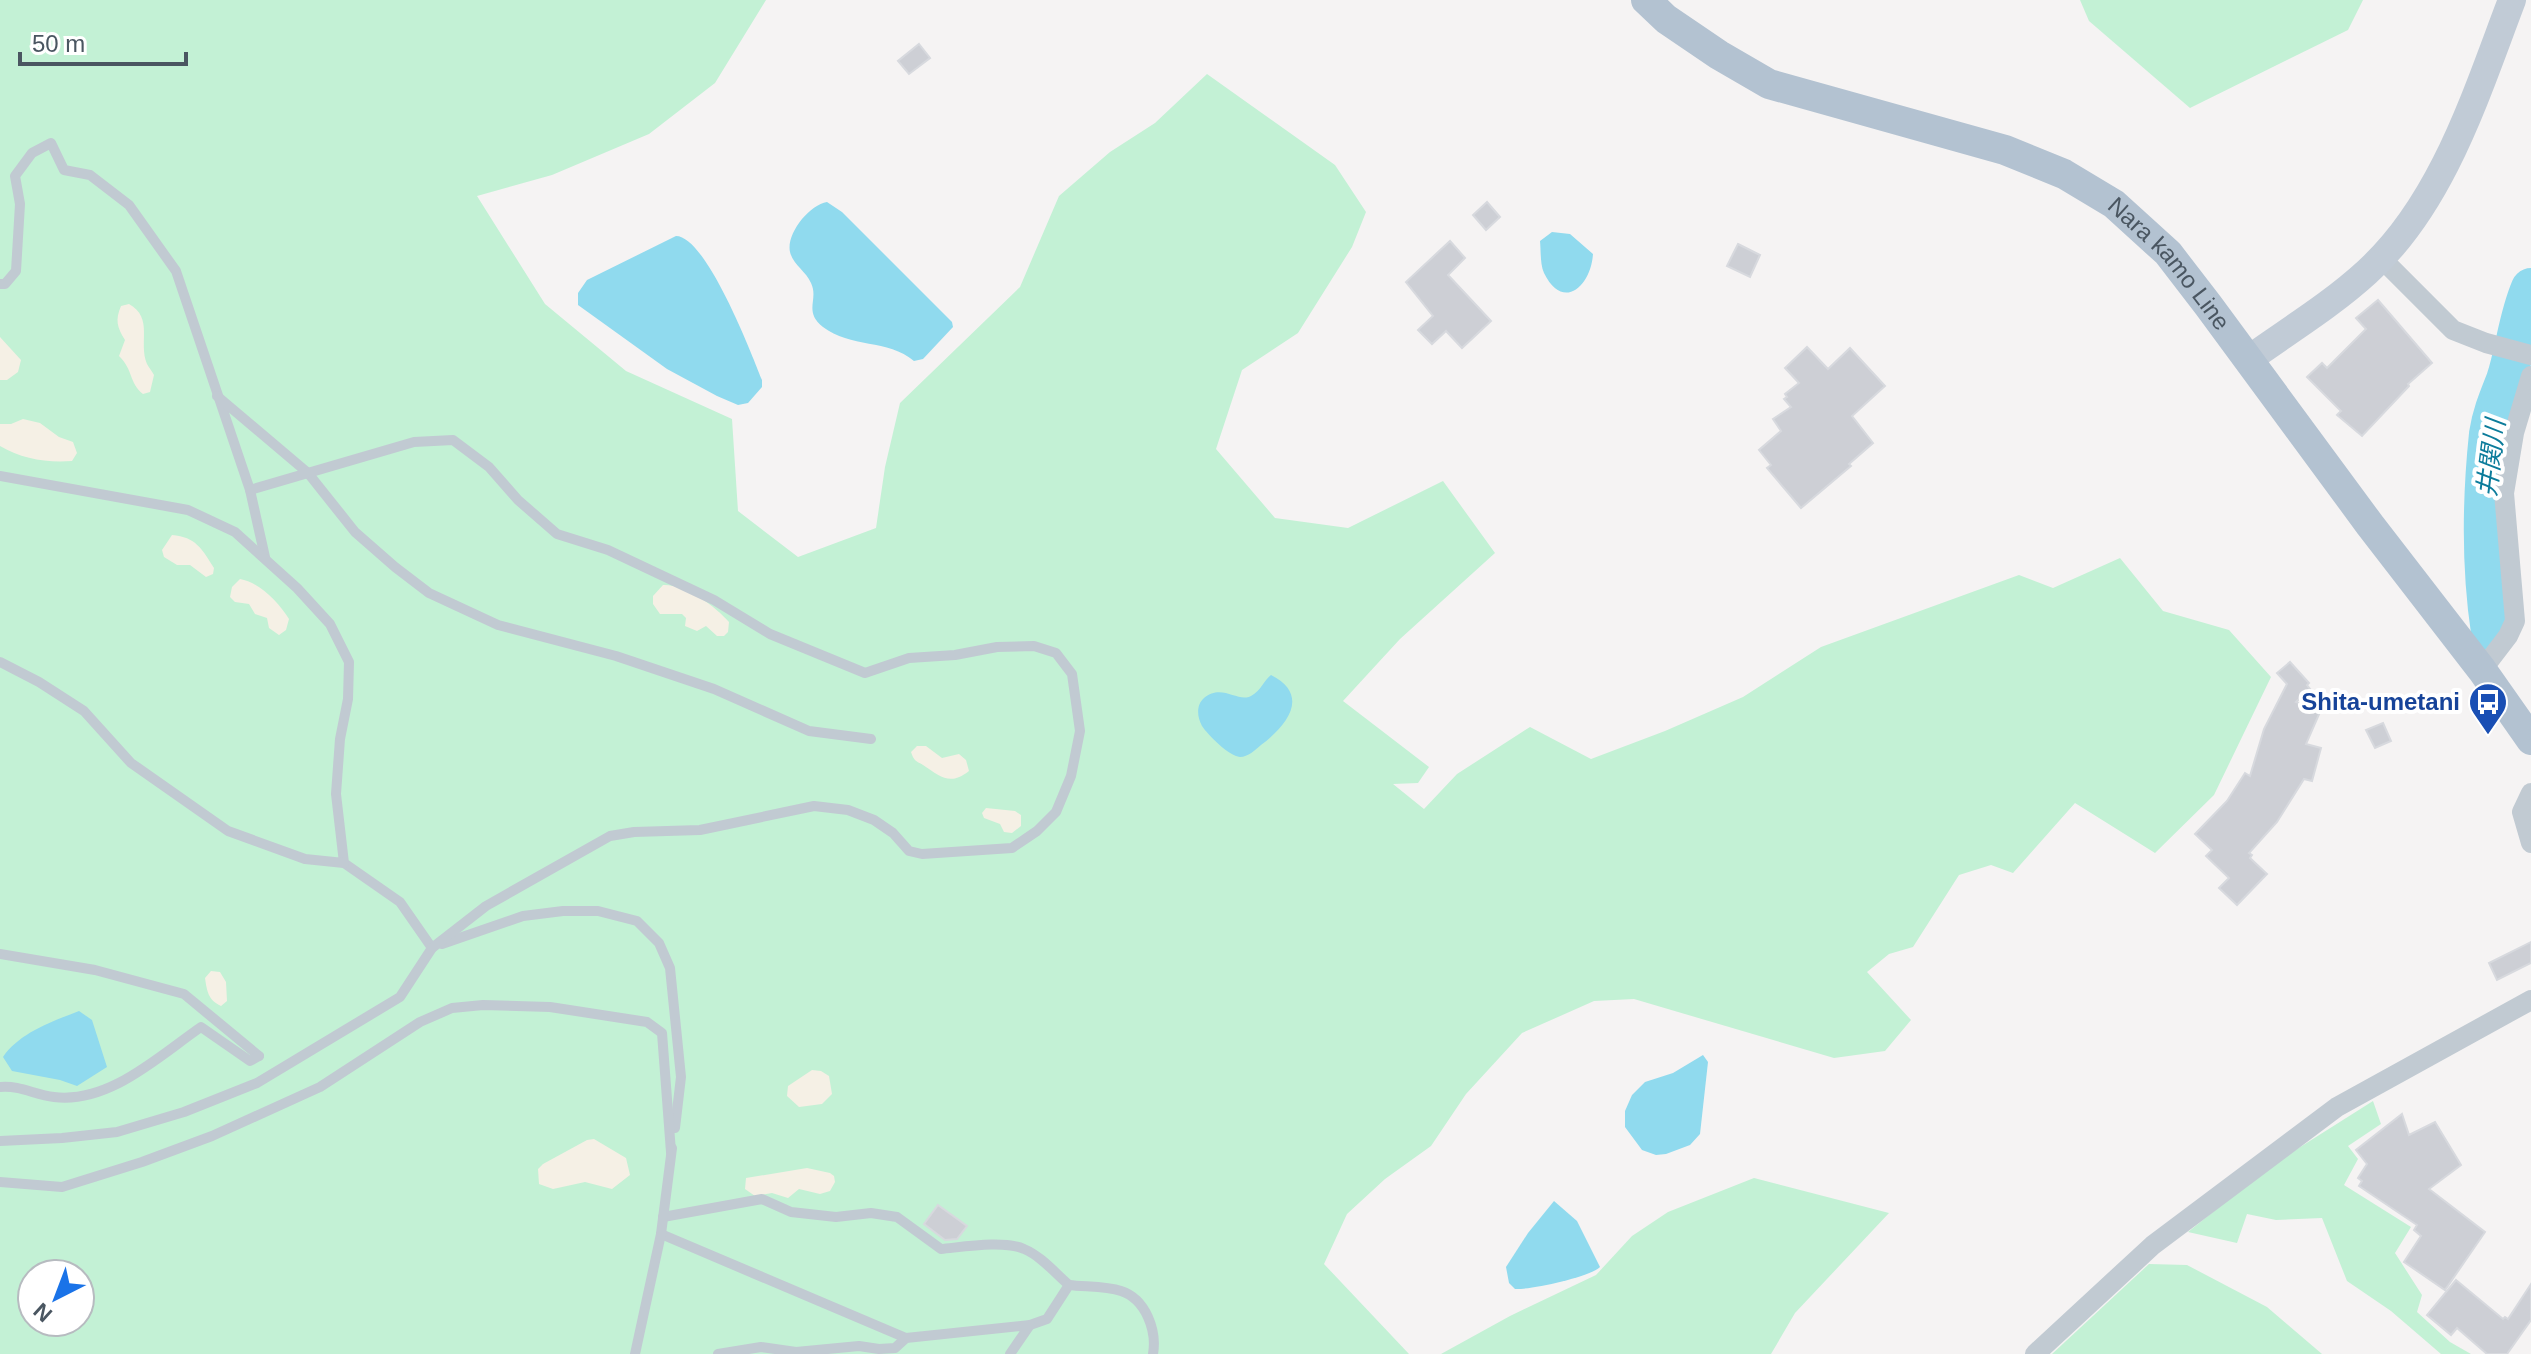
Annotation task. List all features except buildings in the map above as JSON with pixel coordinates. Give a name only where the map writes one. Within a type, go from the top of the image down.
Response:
[{"type":"main road","name":"Nara kamo Line","points":[[1646,0],[1666,19],[1769,84],[2005,150],[2077,182],[2114,204],[2168,253],[2482,670],[2531,740]]},
{"type":"street","points":[[2249,359],[2367,272],[2407,227],[2440,173],[2512,0]]},
{"type":"street","points":[[2380,257],[2453,330],[2529,354]]},
{"type":"street","points":[[2482,670],[2508,636],[2515,621],[2504,493],[2514,433],[2531,376]]},
{"type":"street","points":[[2531,793],[2522,812],[2531,843]]},
{"type":"street","points":[[2035,1354],[2153,1245],[2337,1107],[2531,1000]]},
{"type":"lane","points":[[0,284],[5,284],[16,271],[20,204],[15,176],[32,153],[51,143],[64,170],[90,175],[129,205],[176,271],[250,490],[266,559]]},
{"type":"lane","points":[[217,396],[308,473],[355,532],[429,593],[498,625],[616,656],[714,689],[809,731],[871,739]]},
{"type":"lane","points":[[0,1141],[117,1132],[236,1093],[400,997],[432,948],[486,906],[610,836],[700,830],[814,806],[848,810],[874,820],[893,833],[909,851],[922,854],[1012,848],[1037,831],[1056,812],[1071,776],[1080,731],[1072,674],[1056,653],[1034,646],[997,647],[955,655],[909,658],[865,673],[770,634],[714,600],[608,550],[557,534],[518,500],[489,467],[453,440],[414,442],[250,490]]},
{"type":"lane","points":[[0,476],[188,510],[235,532],[297,588],[330,624],[349,662],[348,699],[340,739],[336,794],[344,863]]},
{"type":"lane","points":[[0,662],[84,711],[131,763],[228,831],[305,859],[344,863],[400,902],[432,948]]},
{"type":"lane","points":[[432,948],[523,916],[563,911],[598,911],[637,921],[659,943],[670,968],[681,1077],[661,1234],[635,1354]]},
{"type":"lane","points":[[0,954],[95,970],[184,994],[259,1056],[250,1061],[201,1027],[108,1089],[88,1096],[54,1097],[30,1089],[0,1087]]},
{"type":"lane","points":[[0,1182],[62,1187],[142,1162],[212,1136],[320,1087],[420,1022],[452,1008],[483,1005],[550,1007],[617,1017],[647,1022],[662,1033],[671,1152]]},
{"type":"lane","points":[[663,1217],[762,1199],[791,1212],[836,1217],[871,1213],[897,1217],[941,1249],[994,1245],[1022,1248],[1069,1285],[1122,1291],[1142,1306],[1156,1337],[1153,1354]]},
{"type":"lane","points":[[661,1234],[906,1338],[1030,1325],[1047,1319],[1069,1285]]},
{"type":"lane","points":[[1010,1354],[1030,1325]]},
{"type":"lane","points":[[718,1354],[761,1347],[796,1352],[859,1346],[895,1348],[906,1338]]},
{"type":"green space","points":[[0,0],[766,0],[715,83],[649,134],[552,175],[477,196],[545,304],[626,371],[732,419],[738,511],[798,557],[876,528],[885,467],[900,403],[1020,287],[1059,196],[1110,152],[1155,123],[1207,74],[1335,165],[1366,212],[1352,247],[1298,333],[1242,370],[1216,449],[1275,518],[1348,528],[1443,481],[1495,553],[1400,639],[1343,701],[1429,767],[1418,783],[1393,784],[1424,809],[1457,774],[1530,727],[1591,759],[1743,697],[1821,647],[2019,575],[2053,588],[2120,558],[2163,611],[2229,630],[2271,677],[2214,795],[2155,853],[2075,803],[2013,873],[1991,865],[1959,875],[1913,947],[1889,954],[1867,972],[1911,1020],[1885,1051],[1834,1058],[1634,999],[1594,1001],[1522,1033],[1466,1094],[1431,1146],[1385,1179],[1347,1214],[1324,1264],[1409,1354],[0,1354]]},
{"type":"green space","points":[[2080,0],[2363,0],[2348,30],[2190,108],[2089,21]]},
{"type":"green space","points":[[2373,1101],[2381,1124],[2348,1146],[2358,1159],[2344,1185],[2411,1227],[2395,1253],[2422,1295],[2417,1312],[2450,1342],[2471,1354],[2441,1354],[2391,1311],[2347,1281],[2322,1218],[2276,1220],[2247,1214],[2237,1243],[2188,1232],[2270,1166]]},
{"type":"green space","points":[[1754,1178],[1889,1213],[1795,1313],[1771,1354],[1441,1354],[1510,1316],[1596,1275],[1632,1236],[1668,1212]]},
{"type":"green space","points":[[2149,1264],[2187,1265],[2267,1307],[2322,1354],[2052,1354]]},
{"type":"sand","points":[[129,304],[141,316],[145,356],[154,375],[150,392],[143,394],[119,356],[125,340],[118,315],[121,306]]},
{"type":"sand","points":[[0,337],[21,360],[18,372],[7,380],[0,380]]},
{"type":"sand","points":[[23,419],[40,423],[59,437],[73,442],[77,453],[72,461],[35,459],[0,446],[0,424]]},
{"type":"sand","points":[[172,535],[187,538],[198,545],[214,568],[213,574],[206,577],[190,565],[177,565],[164,557],[162,550]]},
{"type":"sand","points":[[240,579],[254,584],[274,600],[289,619],[286,630],[279,635],[269,628],[267,618],[255,614],[249,604],[235,602],[230,597],[232,587]]},
{"type":"sand","points":[[663,585],[681,588],[708,603],[729,622],[728,632],[717,636],[706,626],[697,631],[685,626],[686,618],[682,614],[660,614],[653,604],[653,596]]},
{"type":"sand","points":[[917,746],[926,746],[942,758],[959,754],[966,760],[969,771],[951,779],[940,776],[914,759],[911,752]]},
{"type":"sand","points":[[986,808],[1015,811],[1021,815],[1021,826],[1012,833],[1004,832],[1000,824],[984,818],[982,813]]},
{"type":"sand","points":[[211,971],[220,972],[226,982],[227,1001],[221,1006],[213,1001],[208,991],[205,978]]},
{"type":"sand","points":[[812,1070],[829,1076],[832,1094],[822,1104],[799,1107],[787,1096],[788,1086]]},
{"type":"sand","points":[[594,1139],[626,1158],[630,1175],[612,1189],[585,1182],[553,1189],[539,1184],[538,1169],[543,1164]]},
{"type":"sand","points":[[807,1168],[834,1176],[835,1182],[830,1191],[820,1194],[799,1189],[788,1198],[772,1193],[755,1196],[745,1189],[746,1178]]},
{"type":"water","points":[[827,202],[842,212],[952,322],[953,327],[923,359],[914,361],[893,349],[845,338],[817,321],[811,283],[792,257],[790,245],[795,229],[806,214]]},
{"type":"water","points":[[1552,232],[1570,234],[1593,254],[1582,284],[1567,293],[1551,285],[1541,262],[1540,241]]},
{"type":"water","points":[[676,236],[688,241],[701,255],[726,298],[748,346],[762,387],[748,403],[738,405],[667,369],[578,305],[578,293],[587,280]]},
{"type":"water","points":[[1271,675],[1290,692],[1291,710],[1271,737],[1249,755],[1235,756],[1202,726],[1198,715],[1200,704],[1204,698],[1217,692],[1251,696]]},
{"type":"water","points":[[79,1011],[92,1020],[107,1067],[77,1086],[12,1071],[3,1057],[18,1041]]},
{"type":"water","points":[[1703,1055],[1708,1062],[1700,1134],[1690,1145],[1666,1154],[1656,1155],[1642,1150],[1625,1127],[1625,1111],[1632,1095],[1645,1082],[1673,1073]]},
{"type":"water","points":[[1554,1201],[1577,1221],[1600,1267],[1559,1282],[1515,1289],[1509,1283],[1506,1267]]},
{"type":"waterway","name":"井関川","points":[[2491,632],[2485,582],[2484,533],[2489,434],[2531,288]]},
{"type":"place","name":"Shita-umetani","points":[[2488,736]]}]
